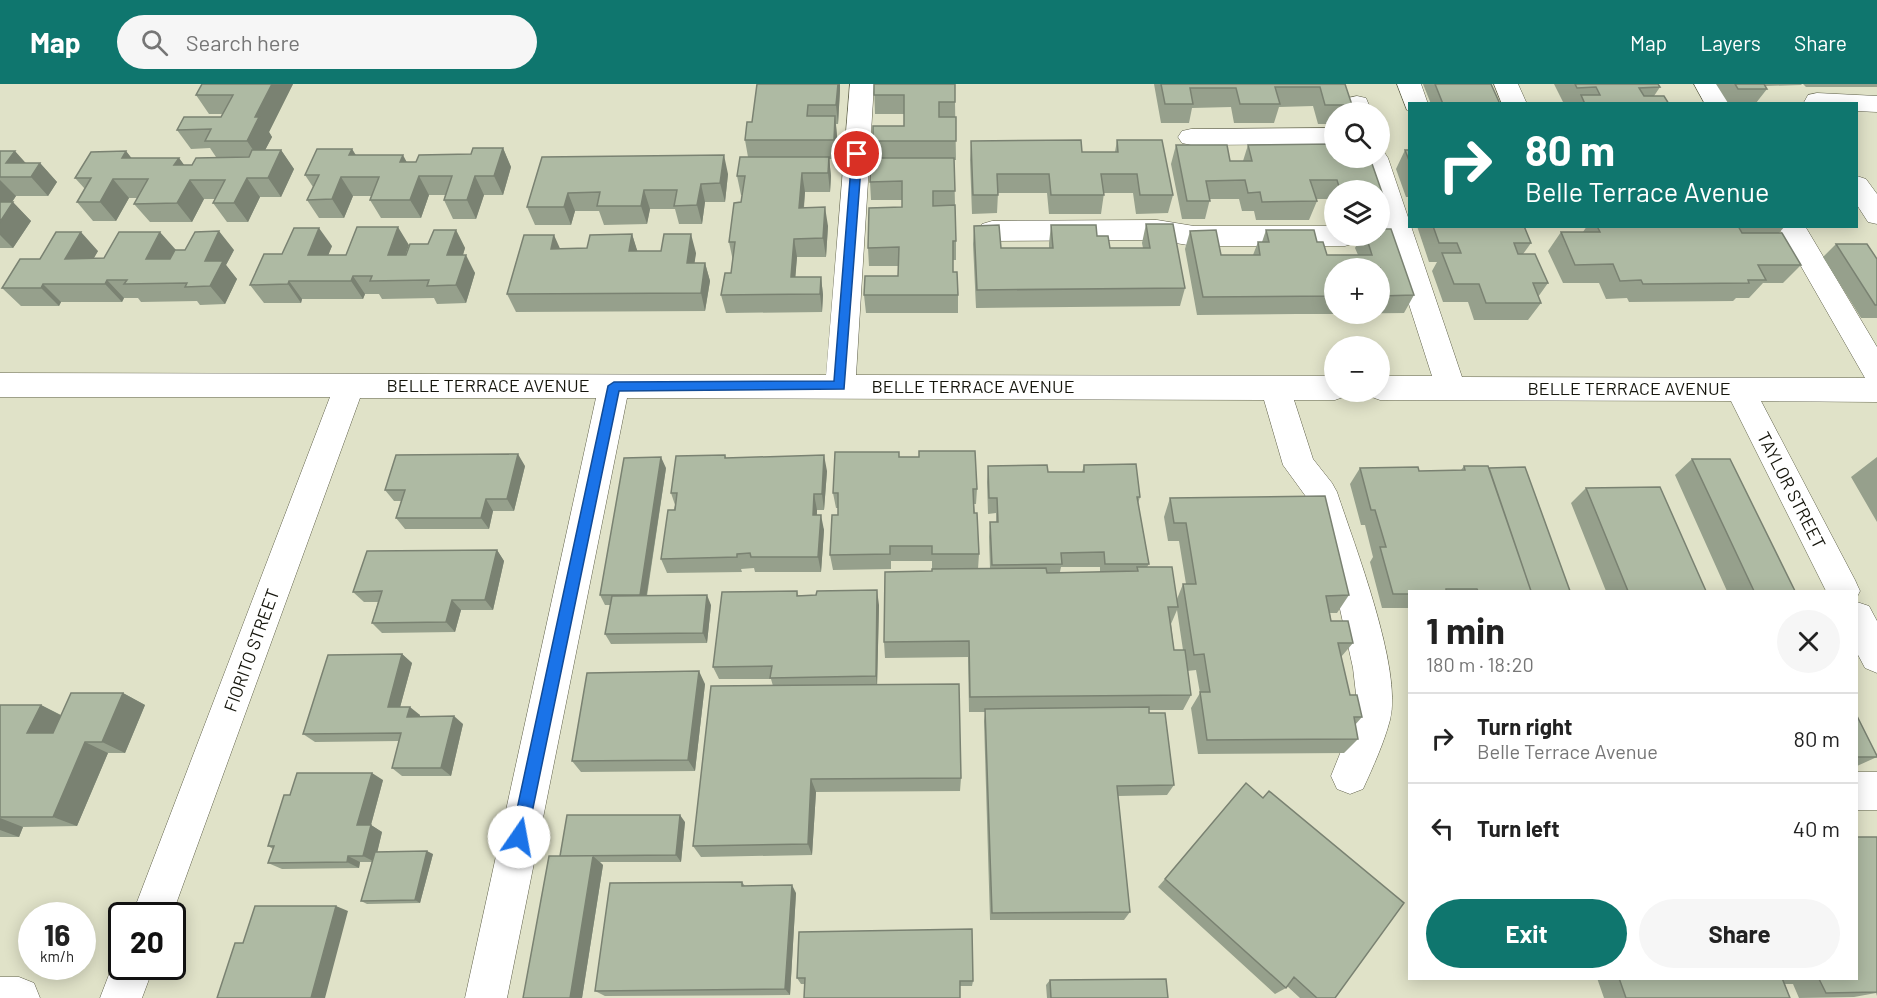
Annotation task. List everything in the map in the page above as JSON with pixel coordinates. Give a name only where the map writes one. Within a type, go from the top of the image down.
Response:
[{"type":"street","points":[[840,386],[862,84]]},
{"type":"street","points":[[1409,84],[1415,102]]},
{"type":"street","points":[[1506,84],[1514,102]]},
{"type":"street","points":[[1706,84],[1717,102]]},
{"type":"street","points":[[1816,102],[1837,102]]},
{"type":"street","points":[[1858,103],[1877,104]]},
{"type":"street","points":[[1191,137],[1324,136]]},
{"type":"street","points":[[1858,186],[1877,215]]},
{"type":"street","points":[[1792,228],[1877,373]]},
{"type":"street","points":[[993,231],[1157,230],[1194,236],[1324,236]]},
{"type":"street","points":[[1390,235],[1451,388]]},
{"type":"street","name":"FIORITO STREET","points":[[157,902],[350,384]]},
{"type":"street","name":"BELLE TERRACE AVENUE","points":[[0,385],[1324,388]]},
{"type":"street","points":[[486,998],[614,386]]},
{"type":"street","points":[[1275,387],[1299,465],[1321,492],[1355,600],[1371,668],[1374,694],[1372,719],[1350,776]]},
{"type":"street","name":"BELLE TERRACE AVENUE","points":[[1390,388],[1877,390]]},
{"type":"street","name":"TAYLOR STREET","points":[[1740,389],[1843,590]]},
{"type":"street","points":[[1858,613],[1877,613]]},
{"type":"street","points":[[1858,619],[1877,657]]},
{"type":"street","points":[[1858,791],[1877,791]]},
{"type":"street","points":[[121,998],[128,980]]},
{"type":"street","points":[[0,998],[19,998]]},
{"type":"building","points":[[202,84],[272,84],[255,117],[259,117],[247,141],[205,141],[211,129],[177,130],[184,117],[221,117],[233,95],[196,95]]},
{"type":"building","points":[[757,84],[838,84],[836,105],[808,105],[807,116],[835,116],[834,140],[745,140],[747,122],[752,122]]},
{"type":"building","points":[[874,84],[955,84],[955,102],[939,102],[939,117],[956,117],[956,141],[873,141],[873,126],[904,126],[904,95],[874,95]]},
{"type":"building","points":[[1161,84],[1345,84],[1351,102],[1324,102],[1320,87],[1275,87],[1280,104],[1240,104],[1236,88],[1190,88],[1193,104],[1165,104]]},
{"type":"building","points":[[1435,84],[1491,84],[1499,102],[1442,102]]},
{"type":"building","points":[[1575,84],[1658,84],[1660,87],[1639,88],[1644,96],[1664,96],[1668,102],[1584,102],[1581,95],[1600,95],[1596,87],[1577,88]]},
{"type":"building","points":[[1735,84],[1764,84],[1767,89],[1738,89]]},
{"type":"building","points":[[1081,140],[1082,152],[1118,152],[1117,140],[1162,140],[1173,195],[1140,195],[1137,174],[1101,174],[1104,195],[1051,195],[1049,174],[997,174],[998,195],[973,195],[971,141]]},
{"type":"building","points":[[1324,144],[1324,168],[1373,168],[1378,180],[1310,180],[1317,201],[1262,202],[1260,192],[1248,193],[1245,180],[1206,181],[1210,201],[1187,201],[1176,145],[1227,145],[1230,161],[1252,161],[1248,145]]},
{"type":"building","points":[[473,148],[503,148],[494,176],[475,176],[467,200],[444,200],[452,176],[419,176],[410,200],[370,200],[379,177],[341,177],[332,199],[307,200],[319,175],[305,175],[317,149],[352,149],[349,155],[403,155],[400,162],[416,162],[419,155],[471,154]]},
{"type":"building","points":[[252,150],[281,150],[268,178],[247,178],[234,203],[213,203],[225,180],[190,180],[177,203],[134,204],[148,179],[113,179],[100,202],[77,202],[91,178],[75,178],[91,152],[126,151],[122,158],[179,158],[174,165],[192,165],[196,158],[249,157]]},
{"type":"building","points":[[0,151],[15,151],[6,163],[40,163],[31,177],[0,177]]},
{"type":"building","points":[[724,155],[720,183],[701,184],[697,205],[674,206],[677,190],[644,190],[641,206],[597,206],[600,192],[568,193],[564,207],[527,207],[542,157]]},
{"type":"building","points":[[740,157],[829,157],[828,173],[802,173],[799,208],[825,207],[823,238],[794,239],[791,277],[821,277],[820,294],[721,295],[725,273],[731,273],[735,242],[729,242],[734,203],[741,202],[745,176],[737,176]]},
{"type":"building","points":[[871,158],[954,158],[955,191],[933,191],[933,206],[955,205],[956,241],[953,241],[953,272],[957,272],[958,295],[864,295],[865,276],[898,276],[899,247],[868,248],[869,208],[902,207],[902,181],[870,182]]},
{"type":"building","points":[[0,202],[13,202],[0,222]]},
{"type":"building","points":[[1146,224],[1173,224],[1185,288],[977,290],[974,226],[999,225],[1001,248],[1053,248],[1051,225],[1096,225],[1097,236],[1108,236],[1110,248],[1150,248]]},
{"type":"building","points":[[357,227],[398,227],[388,255],[406,255],[410,244],[428,244],[434,230],[456,230],[447,255],[466,255],[456,285],[427,286],[429,280],[370,281],[372,276],[353,276],[351,281],[289,281],[288,284],[250,285],[264,254],[282,254],[294,228],[319,228],[308,255],[346,255]]},
{"type":"building","points":[[1434,228],[1525,228],[1531,243],[1514,243],[1518,254],[1535,254],[1548,283],[1533,283],[1541,303],[1486,303],[1479,284],[1454,284],[1442,253],[1461,253],[1457,243],[1439,243]]},
{"type":"building","points":[[1598,228],[1739,228],[1742,233],[1782,233],[1801,265],[1758,265],[1766,280],[1748,280],[1749,283],[1643,284],[1641,280],[1620,281],[1613,264],[1575,265],[1561,232],[1600,232]]},
{"type":"building","points":[[1391,229],[1414,295],[1390,296],[1390,258],[1324,258],[1324,296],[1203,297],[1190,231],[1216,230],[1221,255],[1260,255],[1258,242],[1269,242],[1266,230],[1314,230],[1317,242],[1323,242],[1327,255],[1372,255],[1369,246],[1390,246]]},
{"type":"building","points":[[219,231],[205,261],[223,261],[210,286],[185,287],[187,283],[124,284],[127,280],[107,280],[105,284],[43,284],[41,288],[2,288],[20,259],[40,259],[56,232],[81,232],[65,259],[104,258],[119,232],[160,232],[146,259],[170,259],[175,250],[185,250],[195,232]]},
{"type":"building","points":[[632,234],[629,251],[661,251],[664,234],[691,234],[687,263],[705,263],[701,293],[507,294],[524,235],[554,235],[551,249],[587,248],[590,235]]},
{"type":"building","points":[[1836,244],[1867,244],[1877,259],[1877,305],[1875,305]]},
{"type":"building","points":[[919,451],[975,451],[977,489],[973,489],[979,554],[932,554],[932,546],[890,546],[890,554],[830,555],[832,515],[838,515],[838,493],[833,493],[835,452],[899,452],[899,457],[919,457]]},
{"type":"building","points":[[518,454],[507,499],[486,499],[481,518],[396,518],[405,490],[385,490],[396,455]]},
{"type":"building","points":[[725,455],[725,458],[824,455],[822,494],[814,494],[813,515],[821,515],[818,557],[751,557],[750,553],[737,554],[737,557],[661,559],[668,510],[675,510],[677,493],[671,493],[676,456]]},
{"type":"building","points":[[661,457],[640,595],[600,595],[624,458]]},
{"type":"building","points":[[1692,459],[1730,459],[1795,590],[1754,590]]},
{"type":"building","points":[[1136,464],[1140,497],[1137,497],[1149,564],[1105,564],[1104,552],[1061,553],[1062,564],[992,565],[990,522],[998,522],[997,498],[989,498],[988,466],[1047,465],[1048,472],[1084,472],[1084,465]]},
{"type":"building","points":[[1464,466],[1488,466],[1531,590],[1408,590],[1408,594],[1393,594],[1380,547],[1386,547],[1375,510],[1371,510],[1360,468],[1418,467],[1419,471],[1465,470]]},
{"type":"building","points":[[1525,467],[1570,590],[1531,590],[1489,468]]},
{"type":"building","points":[[1660,487],[1706,590],[1628,590],[1586,488]]},
{"type":"building","points":[[1325,496],[1349,595],[1326,596],[1331,621],[1348,621],[1353,643],[1338,643],[1350,695],[1357,695],[1362,717],[1354,717],[1358,739],[1207,740],[1200,692],[1210,692],[1204,654],[1194,655],[1183,584],[1196,584],[1186,523],[1174,523],[1170,498]]},
{"type":"building","points":[[497,550],[485,600],[452,600],[446,622],[372,623],[382,591],[353,592],[367,551]]},
{"type":"building","points":[[1137,567],[1172,567],[1178,607],[1168,607],[1174,650],[1185,650],[1191,695],[970,697],[969,641],[884,642],[885,572],[932,571],[932,569],[1046,568],[1047,573],[1138,571]]},
{"type":"building","points":[[877,590],[876,676],[770,678],[772,666],[713,667],[722,592],[797,591],[797,596],[816,595],[817,591]]},
{"type":"building","points":[[707,595],[703,633],[605,634],[612,596]]},
{"type":"building","points":[[402,654],[388,707],[410,707],[407,717],[454,716],[441,768],[392,768],[401,733],[303,734],[328,655]]},
{"type":"building","points":[[699,671],[688,760],[572,761],[587,673]]},
{"type":"building","points":[[959,684],[961,778],[811,779],[808,844],[693,846],[711,686]]},
{"type":"building","points":[[71,693],[123,693],[102,742],[85,742],[53,817],[0,817],[0,705],[41,705],[27,733],[53,733]]},
{"type":"building","points":[[1149,707],[1149,713],[1165,713],[1174,785],[1117,786],[1130,912],[992,913],[985,709]]},
{"type":"building","points":[[1858,718],[1877,756],[1858,757]]},
{"type":"building","points":[[297,773],[372,773],[357,825],[371,825],[363,856],[348,856],[347,862],[268,863],[274,846],[268,846],[284,795],[290,795]]},
{"type":"building","points":[[1246,783],[1263,798],[1269,791],[1404,903],[1335,998],[1317,998],[1294,977],[1286,988],[1165,879]]},
{"type":"building","points":[[567,815],[680,815],[676,855],[560,856]]},
{"type":"building","points":[[1858,837],[1877,837],[1877,992],[1826,993],[1820,980],[1858,980]]},
{"type":"building","points":[[427,851],[415,900],[361,901],[375,852]]},
{"type":"building","points":[[549,856],[593,856],[570,998],[523,998]]},
{"type":"building","points":[[742,882],[742,886],[792,885],[785,989],[595,991],[610,883]]},
{"type":"building","points":[[255,906],[336,906],[311,998],[217,998],[235,943],[243,943]]},
{"type":"building","points":[[972,929],[973,981],[960,981],[960,998],[804,998],[805,978],[797,978],[799,932]]},
{"type":"building","points":[[1166,979],[1168,998],[1051,998],[1050,980]]},
{"type":"building","points":[[1620,980],[1783,980],[1790,998],[1626,998]]},
{"type":"route","points":[[519,837],[614,386],[840,386],[857,154]]}]
